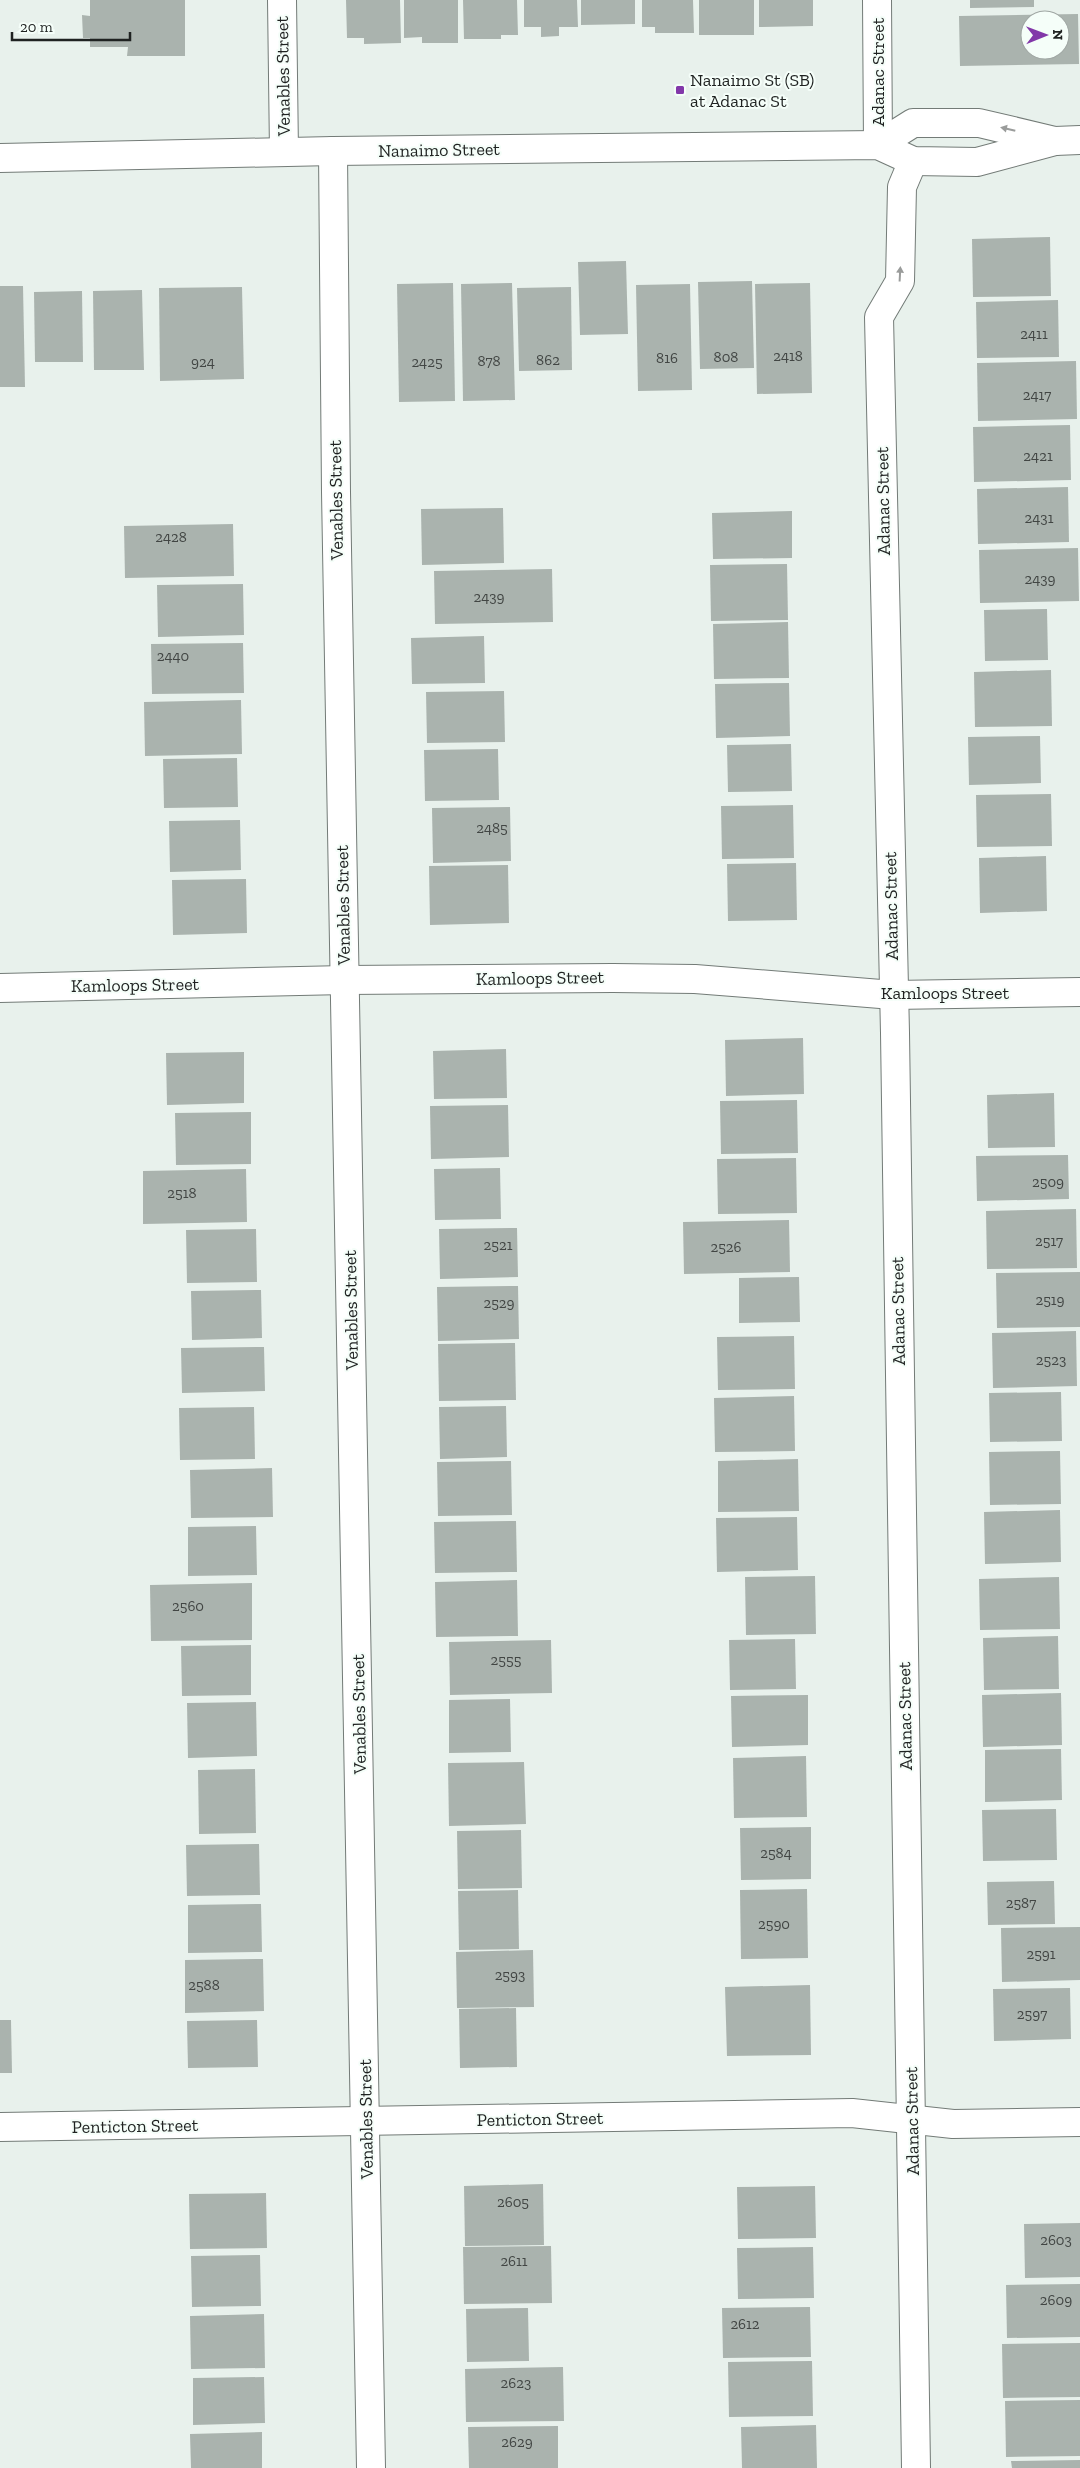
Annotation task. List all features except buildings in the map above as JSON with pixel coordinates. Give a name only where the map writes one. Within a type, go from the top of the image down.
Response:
[{"type":"street","name":"Venables Street","points":[[282,0],[284,152]]},
{"type":"street","name":"Adanac Street","points":[[877,0],[878,145]]},
{"type":"street","name":"Nanaimo Street","points":[[878,145],[914,123],[979,122],[1067,140]]},
{"type":"street","name":"Nanaimo Street","points":[[0,158],[333,151],[878,145],[914,162],[977,162],[1067,140]]},
{"type":"street","name":"Venables Street","points":[[333,151],[345,980],[371,2468]]},
{"type":"street","name":"Adanac Street","points":[[914,162],[902,187],[900,281],[879,317],[893,995],[916,2468]]},
{"type":"street","name":"Kamloops Street","points":[[0,988],[345,980],[695,979],[893,995],[1080,992]]},
{"type":"street","name":"Penticton Street","points":[[0,2127],[852,2113],[912,2118],[953,2124],[1080,2122]]},
{"type":"place","name":"Nanaimo St (SB) at Adanac St","points":[[680,90]]}]
